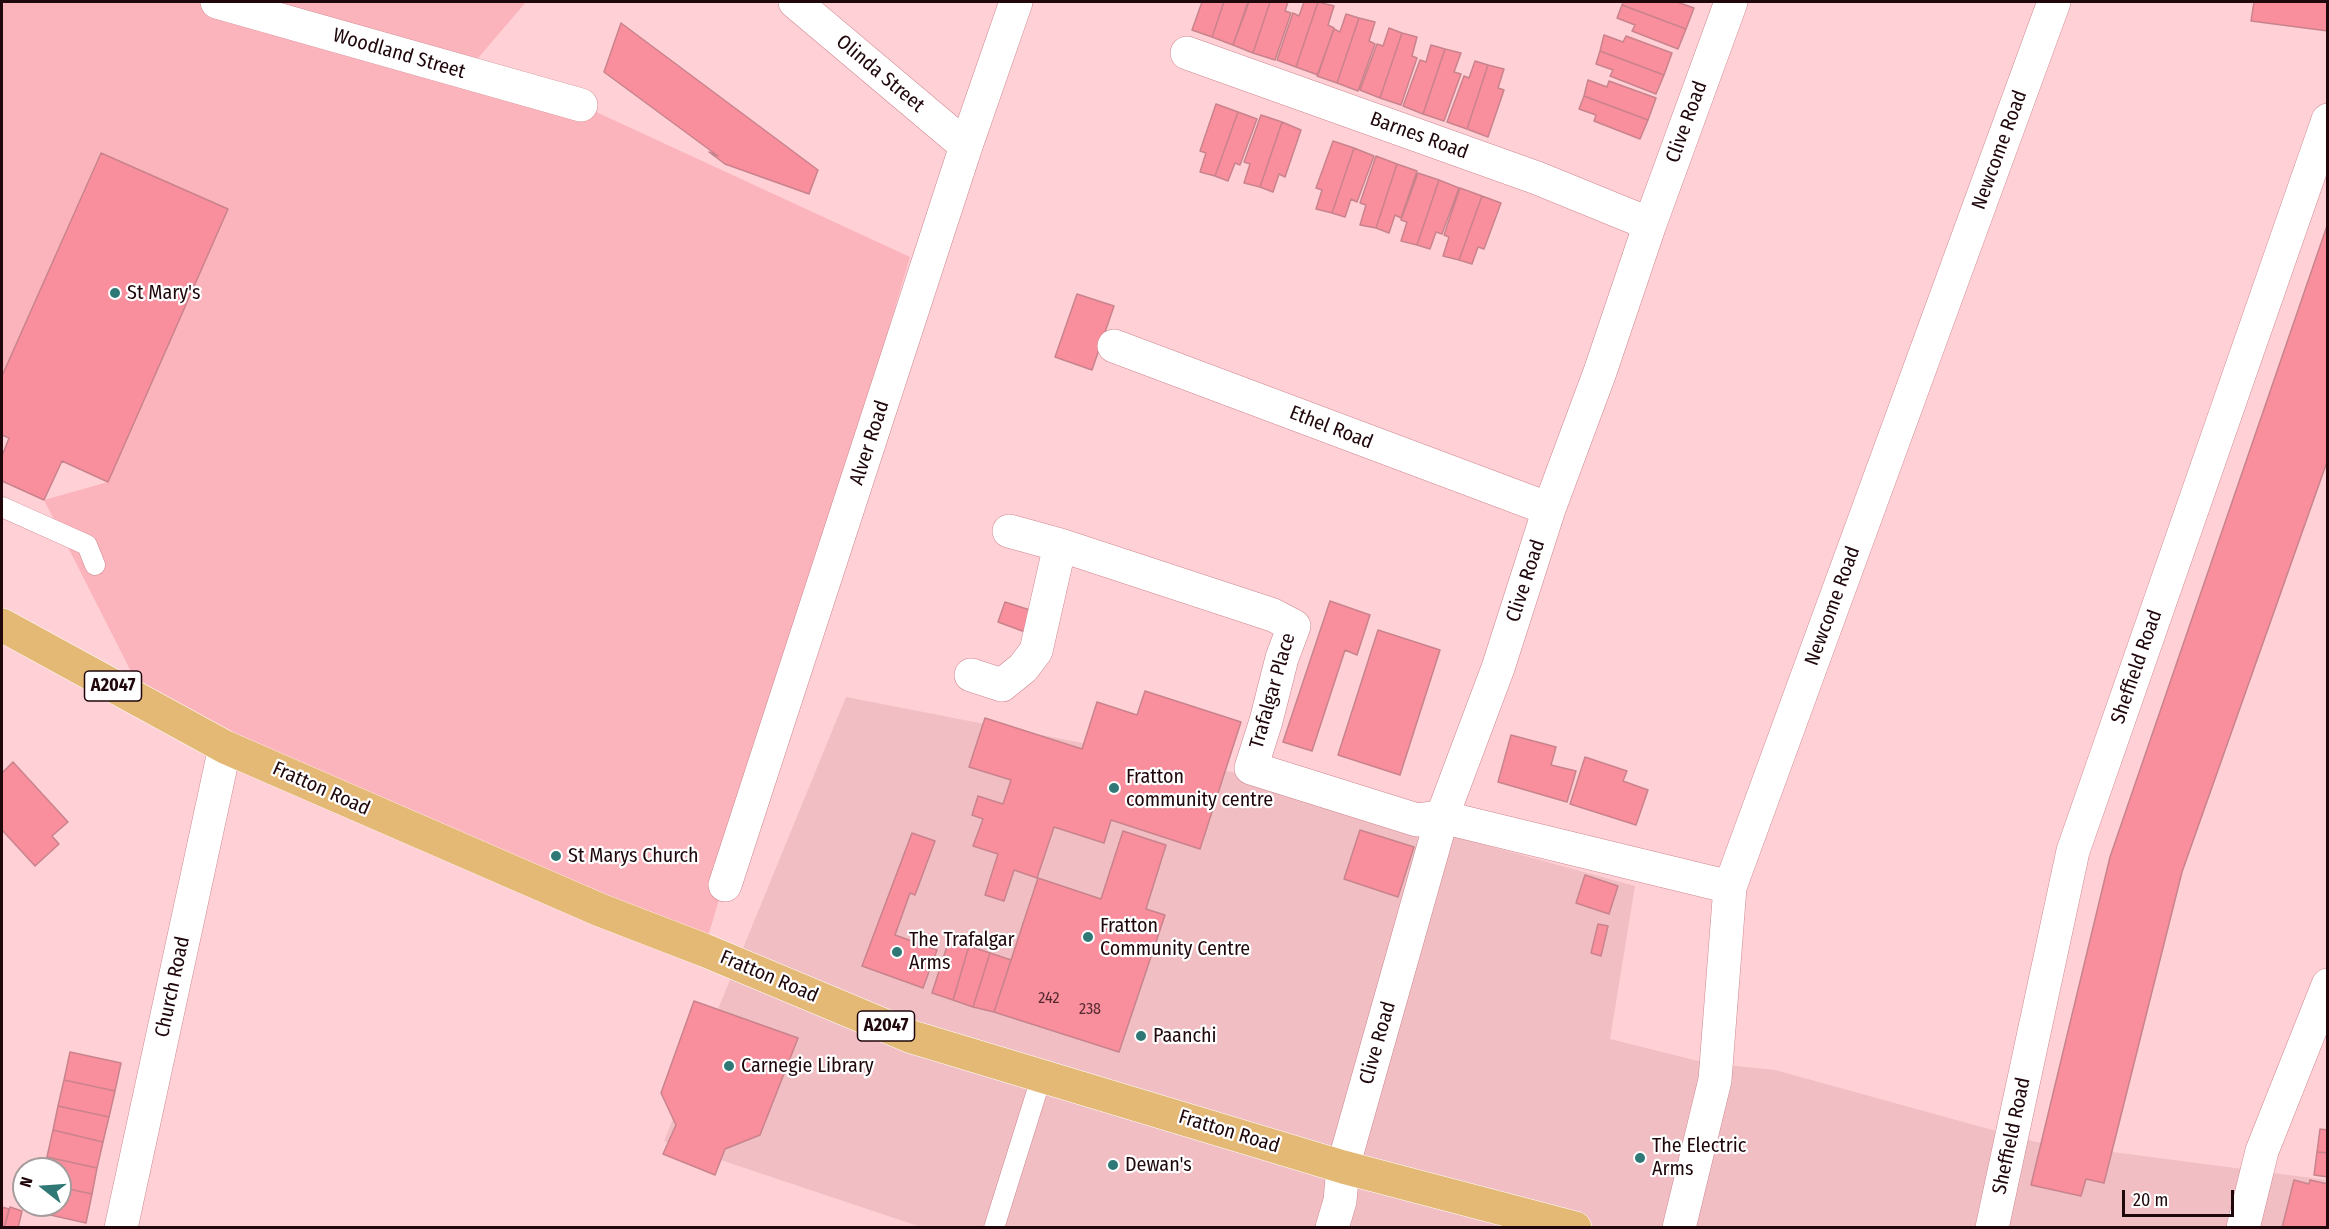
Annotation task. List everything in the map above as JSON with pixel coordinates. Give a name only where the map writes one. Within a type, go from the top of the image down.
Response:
[{"type":"main road","name":"Fratton Road","points":[[2,625],[225,747],[600,910],[704,950],[912,1037],[1343,1167],[1575,1227]]},
{"type":"street","name":"Woodland Street","points":[[217,2],[581,105]]},
{"type":"street","name":"Olinda Street","points":[[795,2],[966,146]]},
{"type":"street","name":"Alver Road","points":[[725,885],[966,146],[1016,2]]},
{"type":"street","name":"Clive Road","points":[[1332,1227],[1340,1201],[1343,1167],[1442,817],[1498,668],[1549,509],[1731,2]]},
{"type":"street","name":"Newcome Road","points":[[1679,1227],[1715,1080],[1730,886],[2054,2]]},
{"type":"street","name":"Barnes Road","points":[[1186,53],[1537,178],[1650,224]]},
{"type":"street","name":"Sheffield Road","points":[[1992,1227],[2073,851],[2328,120]]},
{"type":"street","name":"Ethel Road","points":[[1114,346],[1549,509]]},
{"type":"street","points":[[971,675],[1002,685],[1023,668],[1036,651],[1060,545],[1009,531]]},
{"type":"street","name":"Trafalgar Place","points":[[1060,545],[1273,615],[1294,626],[1282,658],[1266,722],[1251,768],[1417,820],[1442,817],[1730,886]]},
{"type":"street","name":"Church Road","points":[[121,1227],[225,747]]},
{"type":"street","points":[[2243,1227],[2262,1151],[2328,985]]},
{"type":"lane","points":[[2,507],[87,546],[95,565]]},
{"type":"lane","points":[[994,1227],[1042,1075]]},
{"type":"shaded area","points":[[2,2],[217,2],[581,105],[910,257],[704,950],[148,705],[44,500],[108,482],[228,209],[100,153],[2,376]]},
{"type":"shaded area","points":[[281,2],[526,2],[473,64]]},
{"type":"shaded area","points":[[846,697],[1257,777],[1452,836],[1635,886],[1610,1039],[1706,1063],[1775,1070],[2036,1142],[2327,1180],[2327,1227],[924,1228],[664,1141]]},
{"type":"building","points":[[1202,2],[1224,2],[1212,37],[1192,30]]},
{"type":"building","points":[[1224,2],[1248,2],[1233,45],[1212,37]]},
{"type":"building","points":[[1249,2],[1270,2],[1253,53],[1233,45]]},
{"type":"building","points":[[1270,2],[1288,2],[1285,11],[1291,13],[1275,60],[1253,53]]},
{"type":"building","points":[[1304,2],[1318,2],[1296,67],[1277,60],[1293,13],[1299,16]]},
{"type":"building","points":[[1318,2],[1334,6],[1328,25],[1334,28],[1318,75],[1296,67]]},
{"type":"building","points":[[1623,2],[1677,2],[1694,8],[1686,29],[1622,5]]},
{"type":"building","points":[[2254,2],[2328,2],[2328,31],[2251,21]]},
{"type":"building","points":[[1622,5],[1686,29],[1678,49],[1632,31],[1635,25],[1617,18]]},
{"type":"building","points":[[1346,14],[1359,18],[1337,83],[1317,76],[1334,29],[1340,32]]},
{"type":"building","points":[[1359,18],[1375,22],[1369,41],[1375,44],[1358,91],[1337,83]]},
{"type":"building","points":[[621,23],[818,170],[809,194],[725,164],[709,152],[718,156],[604,72]]},
{"type":"building","points":[[1389,28],[1402,33],[1380,98],[1360,90],[1377,44],[1383,46]]},
{"type":"building","points":[[1402,33],[1417,37],[1412,56],[1417,58],[1401,105],[1380,98]]},
{"type":"building","points":[[1604,35],[1623,42],[1626,36],[1672,53],[1664,75],[1600,51]]},
{"type":"building","points":[[1431,45],[1445,49],[1423,114],[1403,106],[1420,60],[1426,62]]},
{"type":"building","points":[[1445,49],[1461,53],[1454,72],[1461,74],[1444,121],[1423,114]]},
{"type":"building","points":[[1600,51],[1664,75],[1656,94],[1610,76],[1613,70],[1596,64]]},
{"type":"building","points":[[1475,61],[1488,65],[1467,129],[1447,122],[1464,76],[1469,78]]},
{"type":"building","points":[[1488,65],[1504,69],[1498,88],[1504,90],[1488,137],[1467,129]]},
{"type":"building","points":[[1588,80],[1607,87],[1609,81],[1656,98],[1648,120],[1584,96]]},
{"type":"building","points":[[1584,96],[1648,120],[1640,139],[1594,121],[1596,115],[1579,109]]},
{"type":"building","points":[[1216,104],[1238,112],[1215,176],[1200,172],[1206,153],[1200,151]]},
{"type":"building","points":[[1238,112],[1257,119],[1240,165],[1235,163],[1228,181],[1215,176]]},
{"type":"building","points":[[1261,115],[1282,122],[1260,187],[1244,183],[1250,164],[1244,162]]},
{"type":"building","points":[[1282,122],[1301,130],[1285,177],[1279,174],[1273,192],[1260,187]]},
{"type":"building","points":[[1333,141],[1354,148],[1332,213],[1316,209],[1322,190],[1316,188]]},
{"type":"building","points":[[1354,148],[1374,156],[1357,202],[1351,199],[1345,217],[1332,213]]},
{"type":"building","name":"St Mary's","points":[[101,153],[228,209],[108,482],[62,461],[44,500],[2,481],[2,456],[9,438],[2,435],[2,376]]},
{"type":"building","points":[[1376,156],[1397,164],[1376,228],[1360,225],[1366,205],[1360,203]]},
{"type":"building","points":[[1397,164],[1417,171],[1401,218],[1395,215],[1389,233],[1376,228]]},
{"type":"building","points":[[1418,173],[1439,180],[1417,245],[1401,241],[1407,222],[1401,220]]},
{"type":"building","points":[[1439,180],[1459,188],[1442,234],[1436,232],[1430,249],[1417,245]]},
{"type":"building","points":[[1460,188],[1482,196],[1459,260],[1443,256],[1449,237],[1444,235]]},
{"type":"building","points":[[1482,196],[1501,203],[1484,249],[1478,247],[1472,264],[1459,260]]},
{"type":"building","points":[[2328,223],[2328,459],[2182,872],[2104,1183],[2086,1179],[2081,1196],[2031,1185],[2110,857]]},
{"type":"building","points":[[1077,294],[1114,306],[1092,370],[1055,357]]},
{"type":"building","points":[[1330,601],[1370,615],[1357,655],[1345,650],[1312,751],[1283,742]]},
{"type":"building","points":[[1005,602],[1033,611],[1025,632],[998,622]]},
{"type":"building","points":[[1378,630],[1440,650],[1400,775],[1338,755]]},
{"type":"building","name":"Fratton community centre","points":[[1145,691],[1241,722],[1200,849],[1111,820],[1104,843],[1054,827],[1037,878],[1014,870],[1004,901],[985,895],[998,854],[973,846],[983,819],[972,815],[978,796],[1003,804],[1011,780],[969,767],[985,718],[1082,749],[1097,702],[1137,715]]},
{"type":"building","points":[[1511,735],[1556,747],[1551,765],[1576,771],[1567,802],[1498,782]]},
{"type":"building","points":[[1585,757],[1627,771],[1623,781],[1648,790],[1636,825],[1570,804]]},
{"type":"building","points":[[13,762],[68,822],[52,836],[59,844],[35,866],[2,830],[2,773]]},
{"type":"building","points":[[1360,830],[1414,847],[1398,897],[1344,879]]},
{"type":"building","name":"Fratton Community Centre","points":[[1123,831],[1166,845],[1146,909],[1165,915],[1119,1052],[994,1012],[1038,878],[1101,899]]},
{"type":"building","points":[[912,833],[935,841],[915,895],[910,893],[895,935],[937,950],[923,988],[862,966]]},
{"type":"building","points":[[1585,875],[1618,886],[1609,914],[1576,903]]},
{"type":"building","points":[[1598,924],[1608,926],[1601,956],[1591,953]]},
{"type":"building","points":[[949,940],[969,946],[953,1000],[932,993]]},
{"type":"building","points":[[969,946],[990,953],[973,1007],[953,1000]]},
{"type":"building","points":[[990,953],[1011,960],[994,1012],[973,1007]]},
{"type":"building","name":"Carnegie Library","points":[[694,1001],[798,1038],[760,1135],[725,1149],[715,1175],[663,1154],[676,1125],[661,1093]]},
{"type":"building","points":[[70,1052],[121,1063],[115,1091],[64,1080]]},
{"type":"building","points":[[64,1080],[115,1091],[109,1117],[58,1106]]},
{"type":"building","points":[[58,1106],[109,1117],[103,1142],[53,1130]]},
{"type":"building","points":[[2320,1129],[2328,1130],[2328,1153],[2317,1152]]},
{"type":"building","points":[[53,1130],[103,1142],[97,1168],[72,1162],[72,1157],[47,1157]]},
{"type":"building","points":[[2317,1152],[2328,1153],[2328,1177],[2314,1175]]},
{"type":"building","points":[[72,1162],[97,1168],[92,1194],[72,1190]]},
{"type":"building","points":[[2294,1180],[2309,1184],[2310,1180],[2328,1184],[2328,1228],[2282,1228]]},
{"type":"building","points":[[72,1190],[92,1194],[86,1223],[59,1217],[72,1217]]},
{"type":"building","points":[[2,1207],[9,1209],[4,1228],[2,1228]]},
{"type":"building","points":[[10,1207],[12,1208],[12,1217],[21,1217],[18,1228],[4,1228]]},
{"type":"place","name":"St Mary's","points":[[115,293]]},
{"type":"place","name":"Fratton community centre","points":[[1114,788]]},
{"type":"place","name":"St Marys Church","points":[[556,856]]},
{"type":"place","name":"Fratton Community Centre","points":[[1088,937]]},
{"type":"place","name":"The Trafalgar Arms","points":[[897,952]]},
{"type":"place","name":"Paanchi","points":[[1141,1036]]},
{"type":"place","name":"Carnegie Library","points":[[729,1066]]},
{"type":"place","name":"The Electric Arms","points":[[1640,1158]]},
{"type":"place","name":"Dewan's","points":[[1113,1165]]}]
